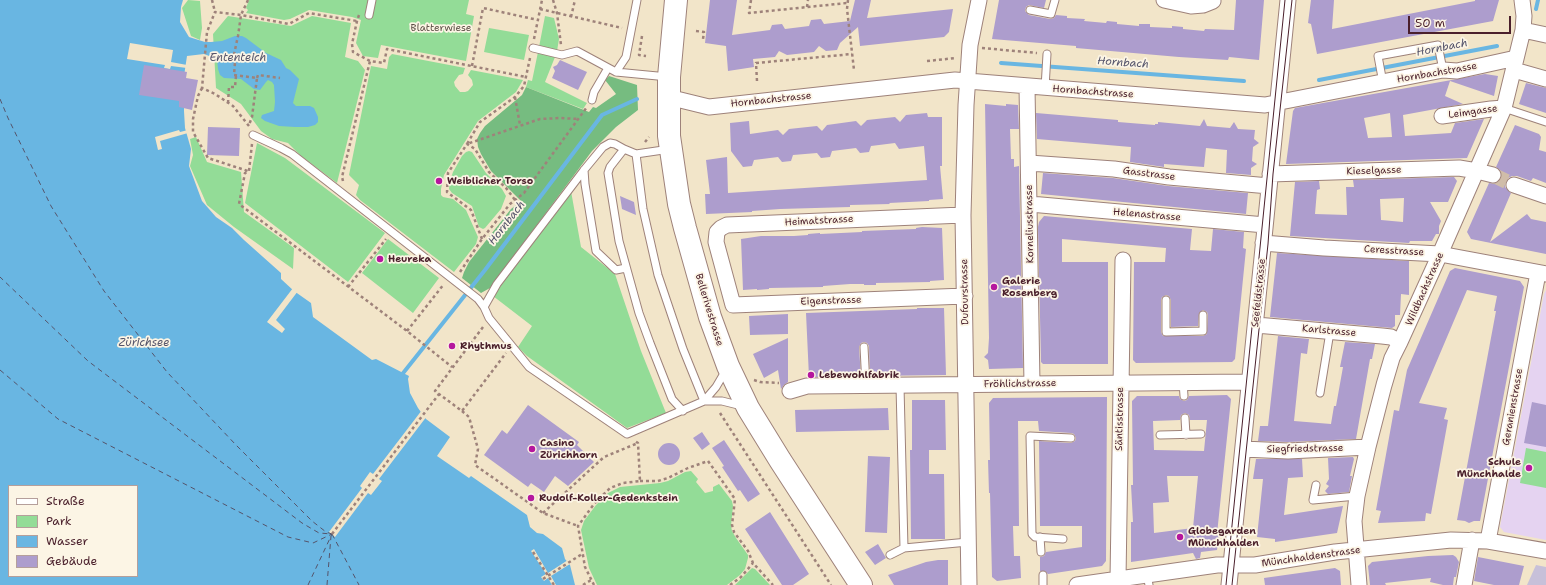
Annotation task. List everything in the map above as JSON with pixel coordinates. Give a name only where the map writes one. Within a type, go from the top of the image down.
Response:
[{"type":"main road","name":"Bellerivestrasse","points":[[676,0],[668,87],[671,149],[679,204],[710,317],[728,366],[748,408],[861,585]]},
{"type":"street","name":"Dufourstrasse","points":[[969,585],[964,215],[966,105],[970,45],[978,0]]},
{"type":"street","points":[[1164,0],[1190,6],[1203,5],[1213,1]]},
{"type":"street","name":"Seefeldstrasse","points":[[1229,585],[1288,0]]},
{"type":"street","name":"Wildbachstrasse","points":[[1359,585],[1354,521],[1357,496],[1368,447],[1392,358],[1440,254],[1504,108],[1523,30],[1524,16],[1522,0]]},
{"type":"street","points":[[1523,30],[1546,35]]},
{"type":"street","name":"Hornbachstrasse","points":[[668,87],[709,107],[943,81],[968,81],[1028,87],[1046,81],[1265,105],[1382,78],[1443,67],[1457,71],[1515,64]]},
{"type":"street","points":[[1515,64],[1546,79]]},
{"type":"street","name":"Korneliusstrasse","points":[[1028,87],[1032,384]]},
{"type":"street","name":"Leimgasse","points":[[1442,116],[1490,108],[1504,108]]},
{"type":"street","name":"Gasstrasse","points":[[1029,163],[1114,170],[1169,177],[1269,180]]},
{"type":"street","name":"Kieselgasse","points":[[1269,180],[1459,168],[1493,175]]},
{"type":"street","points":[[1514,185],[1546,196]]},
{"type":"street","name":"Helenastrasse","points":[[1030,204],[1265,225]]},
{"type":"street","name":"Heimatstrasse","points":[[723,271],[716,242],[717,232],[721,228],[727,226],[964,215]]},
{"type":"street","name":"Ceresstrasse","points":[[1264,243],[1324,248],[1440,254],[1542,273]]},
{"type":"street","name":"Säntisstrasse","points":[[1118,579],[1123,260]]},
{"type":"street","name":"Eigenstrasse","points":[[723,271],[733,305],[965,296]]},
{"type":"street","name":"Geranienstrasse","points":[[1488,541],[1542,273]]},
{"type":"street","name":"Karlstrasse","points":[[1256,325],[1391,337],[1400,342]]},
{"type":"street","name":"Fröhlichstrasse","points":[[790,391],[807,386],[1120,382],[1183,389],[1249,382]]},
{"type":"street","name":"Siegfriedstrasse","points":[[1243,449],[1288,451],[1368,447]]},
{"type":"street","name":"Münchhaldenstrasse","points":[[1077,585],[1118,579],[1148,580],[1217,564],[1255,565],[1335,552],[1451,540],[1488,541],[1546,551]]},
{"type":"street","points":[[1464,585],[1472,540]]},
{"type":"lane","points":[[369,15],[372,0]]},
{"type":"lane","points":[[616,72],[626,57],[637,0]]},
{"type":"lane","points":[[1030,10],[1051,14],[1055,0]]},
{"type":"lane","points":[[1382,78],[1378,56],[1438,45],[1443,67]]},
{"type":"lane","points":[[533,48],[562,55],[577,51],[616,72],[668,87]]},
{"type":"lane","points":[[1046,81],[1047,58]]},
{"type":"lane","points":[[592,100],[594,92],[608,68]]},
{"type":"lane","points":[[1504,108],[1546,122]]},
{"type":"lane","points":[[253,135],[292,154],[478,299],[489,318],[529,367],[627,434],[704,401],[716,387],[728,366]]},
{"type":"lane","points":[[484,307],[497,284],[584,170],[606,145],[615,144],[636,154],[671,149]]},
{"type":"lane","points":[[624,149],[610,166],[608,172],[619,241],[639,313],[672,399],[683,411]]},
{"type":"lane","points":[[636,154],[643,209],[658,275],[680,342],[704,401]]},
{"type":"lane","points":[[584,170],[596,251],[616,270],[626,268]]},
{"type":"lane","points":[[1166,300],[1166,332],[1203,331],[1203,315]]},
{"type":"lane","points":[[1320,393],[1330,332]]},
{"type":"lane","points":[[864,347],[866,386]]},
{"type":"lane","points":[[900,386],[904,548]]},
{"type":"lane","points":[[704,401],[722,401],[748,408]]},
{"type":"lane","points":[[1185,418],[1186,435]]},
{"type":"lane","points":[[1160,435],[1201,434]]},
{"type":"lane","points":[[1063,540],[1035,537],[1032,534],[1030,436],[1071,438]]},
{"type":"lane","points":[[1316,485],[1312,500],[1357,496]]},
{"type":"lane","points":[[1040,537],[1041,552]]},
{"type":"lane","points":[[890,556],[904,548],[968,542]]},
{"type":"lane","points":[[1043,575],[1043,585]]},
{"type":"path","points":[[212,0],[215,12],[207,32],[202,88],[198,96],[193,119],[193,132],[208,158],[249,171]]},
{"type":"path","points":[[228,103],[229,87],[234,87],[236,76],[234,75],[235,62],[233,59],[241,15],[248,0]]},
{"type":"path","points":[[482,239],[471,210],[447,192],[448,173],[468,144],[480,122],[515,97],[524,86],[542,0]]},
{"type":"path","points":[[553,0],[557,13],[562,55]]},
{"type":"path","points":[[571,16],[574,0]]},
{"type":"path","points":[[751,0],[749,13],[847,1],[854,70]]},
{"type":"path","points":[[807,7],[808,0]]},
{"type":"path","points":[[472,66],[483,8],[538,20]]},
{"type":"path","points":[[540,9],[623,28]]},
{"type":"path","points":[[215,12],[241,15],[289,24],[309,13],[357,22]]},
{"type":"path","points":[[369,15],[360,14],[352,44],[353,52],[370,61],[384,63],[387,49],[526,77]]},
{"type":"path","points":[[696,32],[704,32],[703,39]]},
{"type":"path","points":[[642,36],[639,55],[646,56]]},
{"type":"path","points":[[980,48],[1047,58]]},
{"type":"path","points":[[757,81],[756,63],[852,54]]},
{"type":"path","points":[[927,61],[947,58],[962,58]]},
{"type":"path","points":[[344,194],[342,178],[370,61]]},
{"type":"path","points":[[236,76],[257,78],[258,75],[280,78]]},
{"type":"path","points":[[249,126],[252,117],[257,78]]},
{"type":"path","points":[[202,88],[215,94],[233,106],[249,126],[253,135],[249,171],[245,173],[239,204],[407,331],[452,367]]},
{"type":"path","points":[[515,97],[520,125]]},
{"type":"path","points":[[407,331],[454,280],[482,239],[515,200],[524,193],[592,100]]},
{"type":"path","points":[[468,144],[540,119],[579,119]]},
{"type":"path","points":[[468,144],[475,149],[489,172],[506,188],[515,200]]},
{"type":"path","points":[[348,287],[392,231]]},
{"type":"path","points":[[489,318],[435,391],[469,417],[478,450],[475,465],[543,513],[578,526]]},
{"type":"path","points":[[462,411],[511,346]]},
{"type":"path","points":[[752,379],[760,382],[772,382]]},
{"type":"path","points":[[332,534],[439,394]]},
{"type":"path","points":[[720,413],[830,585]]},
{"type":"path","points":[[543,513],[604,457],[638,443],[640,481]]},
{"type":"path","points":[[594,585],[585,567],[578,526],[594,504],[610,488],[623,483],[658,481],[708,461],[735,499],[732,525],[734,532],[748,551],[753,563],[773,585]]},
{"type":"path","points":[[533,552],[554,585]]},
{"type":"path","points":[[544,578],[582,554]]},
{"type":"path","points":[[730,585],[741,577],[753,563]]},
{"type":"path","points":[[584,585],[591,580]]},
{"type":"shaded area","name":"Schule Münchhalde","points":[[1546,290],[1546,540],[1504,532],[1500,527],[1544,294]]},
{"type":"shaded area","points":[[1536,565],[1546,567],[1546,585],[1527,585]]},
{"type":"green space","points":[[188,0],[200,1],[202,28],[200,40],[191,36],[182,8]]},
{"type":"green space","name":"Blatterwiese","points":[[249,0],[469,0],[466,14],[474,16],[466,61],[381,45],[378,58],[363,56],[356,43],[361,20],[352,17],[309,10],[290,19],[284,20],[246,13],[248,10],[246,8]]},
{"type":"green space","points":[[228,16],[291,26],[312,16],[351,23],[345,57],[358,61],[365,70],[337,183],[301,156],[288,143],[272,139],[261,131],[241,104],[216,88],[213,34]]},
{"type":"green space","points":[[545,16],[554,18],[559,39],[557,51],[539,47]]},
{"type":"green space","points":[[489,28],[529,35],[524,60],[484,52]]},
{"type":"green space","points":[[538,52],[555,57],[545,82],[587,103],[583,109],[526,87],[528,80],[532,81]]},
{"type":"green space","points":[[392,54],[465,68],[463,74],[459,75],[454,82],[455,86],[460,92],[468,91],[473,85],[472,80],[468,75],[471,70],[523,80],[516,92],[478,121],[444,175],[441,195],[443,197],[453,199],[466,210],[478,237],[476,244],[454,272],[360,200],[356,195],[359,185],[349,175],[371,66],[387,69],[389,57]]},
{"type":"green space","points":[[609,76],[637,85],[638,110],[616,127],[592,151],[490,288],[481,293],[462,278],[464,272],[469,262],[511,209],[521,201],[491,171],[478,147],[477,139],[480,133],[485,126],[522,95],[526,87],[589,112],[593,107],[596,108],[616,94],[605,80]]},
{"type":"green space","points":[[196,137],[207,162],[241,172],[244,212],[294,248],[293,269],[234,227],[207,205],[190,166],[193,155],[190,139]]},
{"type":"green space","points":[[257,143],[285,158],[385,233],[348,282],[245,203]]},
{"type":"green space","points":[[469,151],[472,152],[486,173],[502,189],[506,196],[501,209],[483,229],[479,227],[472,206],[452,193],[449,189],[453,172],[462,156]]},
{"type":"green space","points":[[571,191],[581,247],[615,274],[641,351],[666,413],[627,428],[527,356],[518,347],[532,326],[493,296]]},
{"type":"green space","points":[[388,239],[439,278],[413,313],[362,273]]},
{"type":"green space","points":[[1526,448],[1546,452],[1546,488],[1520,483]]},
{"type":"green space","points":[[691,471],[698,479],[696,482],[705,493],[713,491],[713,487],[719,484],[732,501],[731,526],[736,538],[748,555],[745,569],[727,585],[597,585],[589,568],[581,530],[584,521],[596,505],[608,493],[620,487],[660,483],[668,481],[685,472]]},
{"type":"green space","points":[[752,568],[755,569],[770,585],[735,585]]},
{"type":"water","name":"Zürichsee","points":[[0,0],[183,0],[180,22],[189,37],[205,42],[211,42],[222,41],[235,36],[242,36],[266,53],[281,60],[286,68],[299,79],[293,103],[296,106],[310,106],[314,108],[318,117],[318,122],[315,125],[308,127],[279,126],[265,121],[261,118],[262,115],[274,111],[274,85],[272,82],[268,80],[260,90],[254,89],[241,79],[224,78],[220,75],[217,59],[204,54],[187,56],[184,76],[185,128],[191,149],[189,166],[202,201],[216,217],[232,228],[281,273],[281,279],[294,291],[311,303],[313,317],[372,360],[376,359],[409,376],[410,393],[418,408],[426,419],[450,437],[437,456],[469,478],[471,476],[527,515],[530,527],[537,533],[543,534],[562,548],[565,559],[570,565],[575,585],[0,585]]},
{"type":"pier","points":[[130,43],[173,50],[171,62],[187,65],[187,68],[171,66],[170,69],[164,68],[165,65],[127,59]]},
{"type":"pier","points":[[179,130],[180,132],[188,130],[188,133],[160,141],[162,149],[158,150],[155,137]]},
{"type":"pier","points":[[293,288],[298,291],[276,320],[285,329],[282,333],[267,322]]},
{"type":"pier","points":[[422,410],[427,416],[379,479],[382,481],[371,495],[368,493],[335,537],[329,532],[362,488],[360,486],[370,472],[373,474]]},
{"type":"pier","points":[[534,549],[548,573],[568,560],[570,564],[551,576],[556,585],[552,585],[548,578],[544,581],[541,577],[546,574],[531,551]]},
{"type":"building","points":[[710,0],[737,0],[732,35],[770,30],[772,25],[782,24],[785,29],[809,26],[811,20],[821,19],[824,24],[850,21],[855,0],[871,0],[867,18],[953,9],[949,32],[944,37],[860,46],[858,27],[840,43],[837,50],[826,51],[819,46],[814,52],[787,55],[779,51],[775,57],[753,59],[754,67],[728,71],[726,46],[705,43]]},
{"type":"building","points":[[999,0],[1046,0],[1044,8],[1029,5],[1026,7],[1025,11],[1029,15],[1050,19],[1054,18],[1056,15],[1067,16],[1067,18],[1085,19],[1084,21],[1106,23],[1107,21],[1117,22],[1117,24],[1139,26],[1139,24],[1150,24],[1150,27],[1172,28],[1172,26],[1183,27],[1183,29],[1204,31],[1205,29],[1234,30],[1236,0],[1264,0],[1259,60],[1229,57],[1228,60],[1179,57],[992,39]]},
{"type":"building","points":[[1311,0],[1334,0],[1332,29],[1475,0],[1499,0],[1493,21],[1317,54],[1311,24],[1308,23]]},
{"type":"building","points":[[560,60],[587,72],[578,90],[552,78],[555,71],[553,67],[557,65]]},
{"type":"building","points":[[144,65],[187,72],[186,78],[198,80],[192,110],[179,107],[179,101],[139,95]]},
{"type":"building","points":[[1485,74],[1498,76],[1494,96],[1450,81],[1445,96],[1463,104],[1403,115],[1405,136],[1451,133],[1455,123],[1484,119],[1467,158],[1286,164],[1293,111],[1295,108]],"holes":[[[1390,113],[1392,137],[1368,138],[1364,118]]]},
{"type":"building","points":[[1526,83],[1546,88],[1546,113],[1519,104]]},
{"type":"building","points":[[985,104],[1006,106],[1006,104],[1018,105],[1019,129],[1010,129],[1011,159],[1014,159],[1014,167],[1019,166],[1023,368],[989,369],[988,360],[984,357],[988,353],[989,338]]},
{"type":"building","points":[[927,113],[928,117],[942,117],[942,166],[940,166],[943,199],[889,203],[890,204],[850,205],[850,207],[780,209],[706,214],[705,194],[710,194],[706,160],[727,157],[728,193],[927,180],[924,146],[899,149],[895,143],[871,146],[869,152],[860,153],[856,148],[832,151],[830,157],[821,158],[817,153],[793,155],[791,161],[782,162],[778,157],[754,160],[752,166],[743,167],[731,151],[730,123],[749,121],[750,134],[778,130],[783,135],[789,129],[817,126],[822,131],[827,125],[856,121],[861,126],[867,120],[895,117],[900,122],[906,115]]},
{"type":"building","points":[[1036,113],[1118,120],[1118,122],[1155,125],[1158,124],[1158,122],[1200,126],[1204,119],[1207,126],[1230,128],[1234,122],[1238,129],[1255,130],[1254,139],[1259,143],[1253,147],[1252,161],[1257,164],[1251,168],[1251,175],[1226,173],[1227,150],[1206,148],[1204,167],[1164,164],[1164,167],[1130,162],[1131,147],[1037,139]]},
{"type":"building","points":[[1515,125],[1539,134],[1541,137],[1539,150],[1546,152],[1546,183],[1533,178],[1531,181],[1517,176],[1508,178],[1505,182],[1505,187],[1511,193],[1490,242],[1527,214],[1531,219],[1546,222],[1546,254],[1471,239],[1467,232],[1489,183],[1496,184],[1502,178],[1502,172],[1496,167]]},
{"type":"building","points":[[208,127],[240,128],[239,156],[207,155]]},
{"type":"building","points":[[1043,173],[1113,178],[1168,186],[1248,193],[1246,214],[1041,194]]},
{"type":"building","points":[[1454,177],[1457,181],[1448,202],[1430,202],[1441,221],[1439,226],[1439,234],[1436,234],[1432,241],[1410,241],[1409,243],[1290,236],[1295,182],[1319,181],[1320,189],[1317,190],[1315,214],[1347,215],[1346,187],[1354,187],[1353,180]],"holes":[[[1404,198],[1403,222],[1381,220],[1380,199]]]},
{"type":"building","points":[[620,196],[634,202],[636,215],[622,209]]},
{"type":"building","points":[[1044,216],[1192,229],[1190,250],[1211,251],[1213,229],[1244,232],[1243,248],[1246,249],[1235,359],[1232,362],[1136,363],[1133,360],[1134,262],[1165,262],[1166,248],[1062,239],[1062,262],[1108,262],[1108,364],[1043,364],[1041,362],[1039,222]],"holes":[[[1166,295],[1169,296],[1171,300],[1171,327],[1198,326],[1199,313],[1203,310],[1207,312],[1208,315],[1207,334],[1203,336],[1163,336],[1161,332],[1161,300],[1162,297]]]},
{"type":"building","points":[[922,227],[942,228],[944,280],[930,282],[876,283],[876,285],[850,284],[823,287],[743,290],[741,239],[761,236],[794,236],[820,233],[916,229]]},
{"type":"building","points":[[1277,253],[1409,261],[1409,295],[1401,294],[1400,315],[1395,315],[1395,326],[1392,328],[1270,317]]},
{"type":"building","points":[[1455,268],[1520,281],[1524,287],[1480,521],[1469,523],[1457,520],[1496,311],[1494,311],[1497,296],[1467,290],[1419,403],[1447,408],[1444,419],[1448,420],[1431,514],[1426,513],[1425,521],[1378,523],[1381,511],[1376,510],[1394,410],[1399,411],[1407,370],[1450,271]]},
{"type":"building","points":[[944,308],[946,375],[870,376],[869,346],[864,342],[861,343],[859,347],[861,377],[809,377],[806,313]]},
{"type":"building","points":[[788,314],[788,334],[750,335],[749,316]]},
{"type":"building","points":[[1278,336],[1309,339],[1307,354],[1301,353],[1294,421],[1331,424],[1343,367],[1340,367],[1345,342],[1375,344],[1372,359],[1370,359],[1356,439],[1288,442],[1258,441],[1260,426],[1268,426]]},
{"type":"building","points":[[788,338],[788,382],[781,389],[778,370],[764,378],[753,354]]},
{"type":"building","points":[[1227,395],[1231,399],[1217,534],[1219,534],[1217,550],[1201,552],[1200,558],[1196,559],[1193,553],[1131,562],[1131,522],[1133,522],[1131,485],[1133,485],[1132,401],[1137,396],[1179,396],[1180,399],[1184,401],[1187,400],[1189,396]],"holes":[[[1185,413],[1189,415],[1190,420],[1207,420],[1204,451],[1154,450],[1153,421],[1180,420],[1181,415]],[[1167,476],[1198,476],[1193,528],[1154,533],[1153,503],[1169,502]]]},
{"type":"building","points":[[1107,397],[1106,561],[1102,566],[1048,574],[1045,571],[1040,571],[1040,557],[1044,556],[1046,552],[1082,547],[1082,526],[1040,526],[1039,441],[1071,443],[1075,441],[1076,438],[1074,434],[1071,433],[1039,431],[1038,421],[1018,421],[1019,526],[1013,526],[1014,556],[1020,556],[1021,578],[997,581],[992,577],[988,460],[990,460],[989,403],[993,398]]},
{"type":"building","points":[[912,400],[945,400],[946,450],[929,450],[929,474],[944,474],[945,539],[911,539],[910,450],[912,450]]},
{"type":"building","points":[[1532,402],[1546,405],[1546,447],[1524,443]]},
{"type":"building","name":"Casino Zürichhorn","points":[[528,405],[579,442],[577,445],[594,462],[568,486],[555,476],[544,492],[531,483],[528,487],[484,455],[502,430],[507,434]]},
{"type":"building","points":[[888,408],[889,430],[796,432],[795,410]]},
{"type":"building","points":[[702,432],[710,444],[702,450],[693,438]]},
{"type":"building","points":[[724,440],[760,494],[748,502],[740,490],[738,491],[722,467],[724,466],[712,448]]},
{"type":"building","points":[[665,443],[673,443],[680,450],[680,458],[673,465],[665,465],[658,458],[658,450]]},
{"type":"building","points":[[868,456],[890,457],[887,533],[865,532]]},
{"type":"building","points":[[1353,457],[1354,459],[1350,476],[1352,476],[1349,492],[1328,494],[1325,491],[1329,486],[1326,484],[1329,479],[1328,458]]},
{"type":"building","points":[[1256,459],[1302,459],[1303,477],[1288,478],[1284,515],[1343,506],[1337,533],[1275,542],[1275,539],[1257,537],[1263,479],[1253,479]]},
{"type":"building","points":[[770,512],[809,574],[793,585],[782,585],[745,529]]},
{"type":"building","points":[[878,544],[886,558],[875,565],[865,552]]},
{"type":"building","points":[[1453,555],[1459,562],[1453,585],[1443,585],[1430,582],[1431,578],[1385,583],[1386,585],[1370,585],[1368,566],[1372,562]]},
{"type":"building","points":[[1478,557],[1524,566],[1519,585],[1494,585],[1474,581]]},
{"type":"building","points":[[948,560],[948,585],[894,585],[888,575],[926,562]]},
{"type":"building","points":[[1335,568],[1340,571],[1341,585],[1265,585],[1264,578]]},
{"type":"waterway","name":"Hornbach","points":[[1536,9],[1538,0]]},
{"type":"waterway","name":"Hornbach","points":[[1319,80],[1497,46]]},
{"type":"waterway","name":"Hornbach","points":[[1001,63],[1244,81]]},
{"type":"waterway","name":"Hornbach","points":[[400,377],[485,270],[602,115],[637,99]]},
{"type":"ferry route","points":[[0,99],[51,206],[104,291],[167,372],[236,445],[312,521],[326,532],[332,534],[319,533],[302,523],[88,361],[0,277]]},
{"type":"ferry route","points":[[0,370],[58,419],[288,537],[313,543],[332,534]]},
{"type":"ferry route","points":[[332,534],[359,585]]},
{"type":"ferry route","points":[[308,585],[332,534]]},
{"type":"ferry route","points":[[327,585],[331,536]]},
{"type":"tunnel","points":[[1493,175],[1514,185]]},
{"type":"tram line","points":[[1226,585],[1285,0]]},
{"type":"tram line","points":[[1232,585],[1292,0]]},
{"type":"place","name":"Weiblicher Torso","points":[[439,181]]},
{"type":"place","name":"Heureka","points":[[380,259]]},
{"type":"place","name":"Galerie Rosenberg","points":[[994,287]]},
{"type":"place","name":"Rhythmus","points":[[452,346]]},
{"type":"place","name":"Lebewohlfabrik","points":[[811,375]]},
{"type":"place","name":"Casino Zürichhorn","points":[[532,449]]},
{"type":"place","name":"Schule Münchhalde","points":[[1529,468]]},
{"type":"place","name":"Rudolf-Koller-Gedenkstein","points":[[531,498]]},
{"type":"place","name":"Globegarden Münchhalden","points":[[1180,537]]},
{"type":"water label","name":"Ententeich","points":[[238,58]]}]
